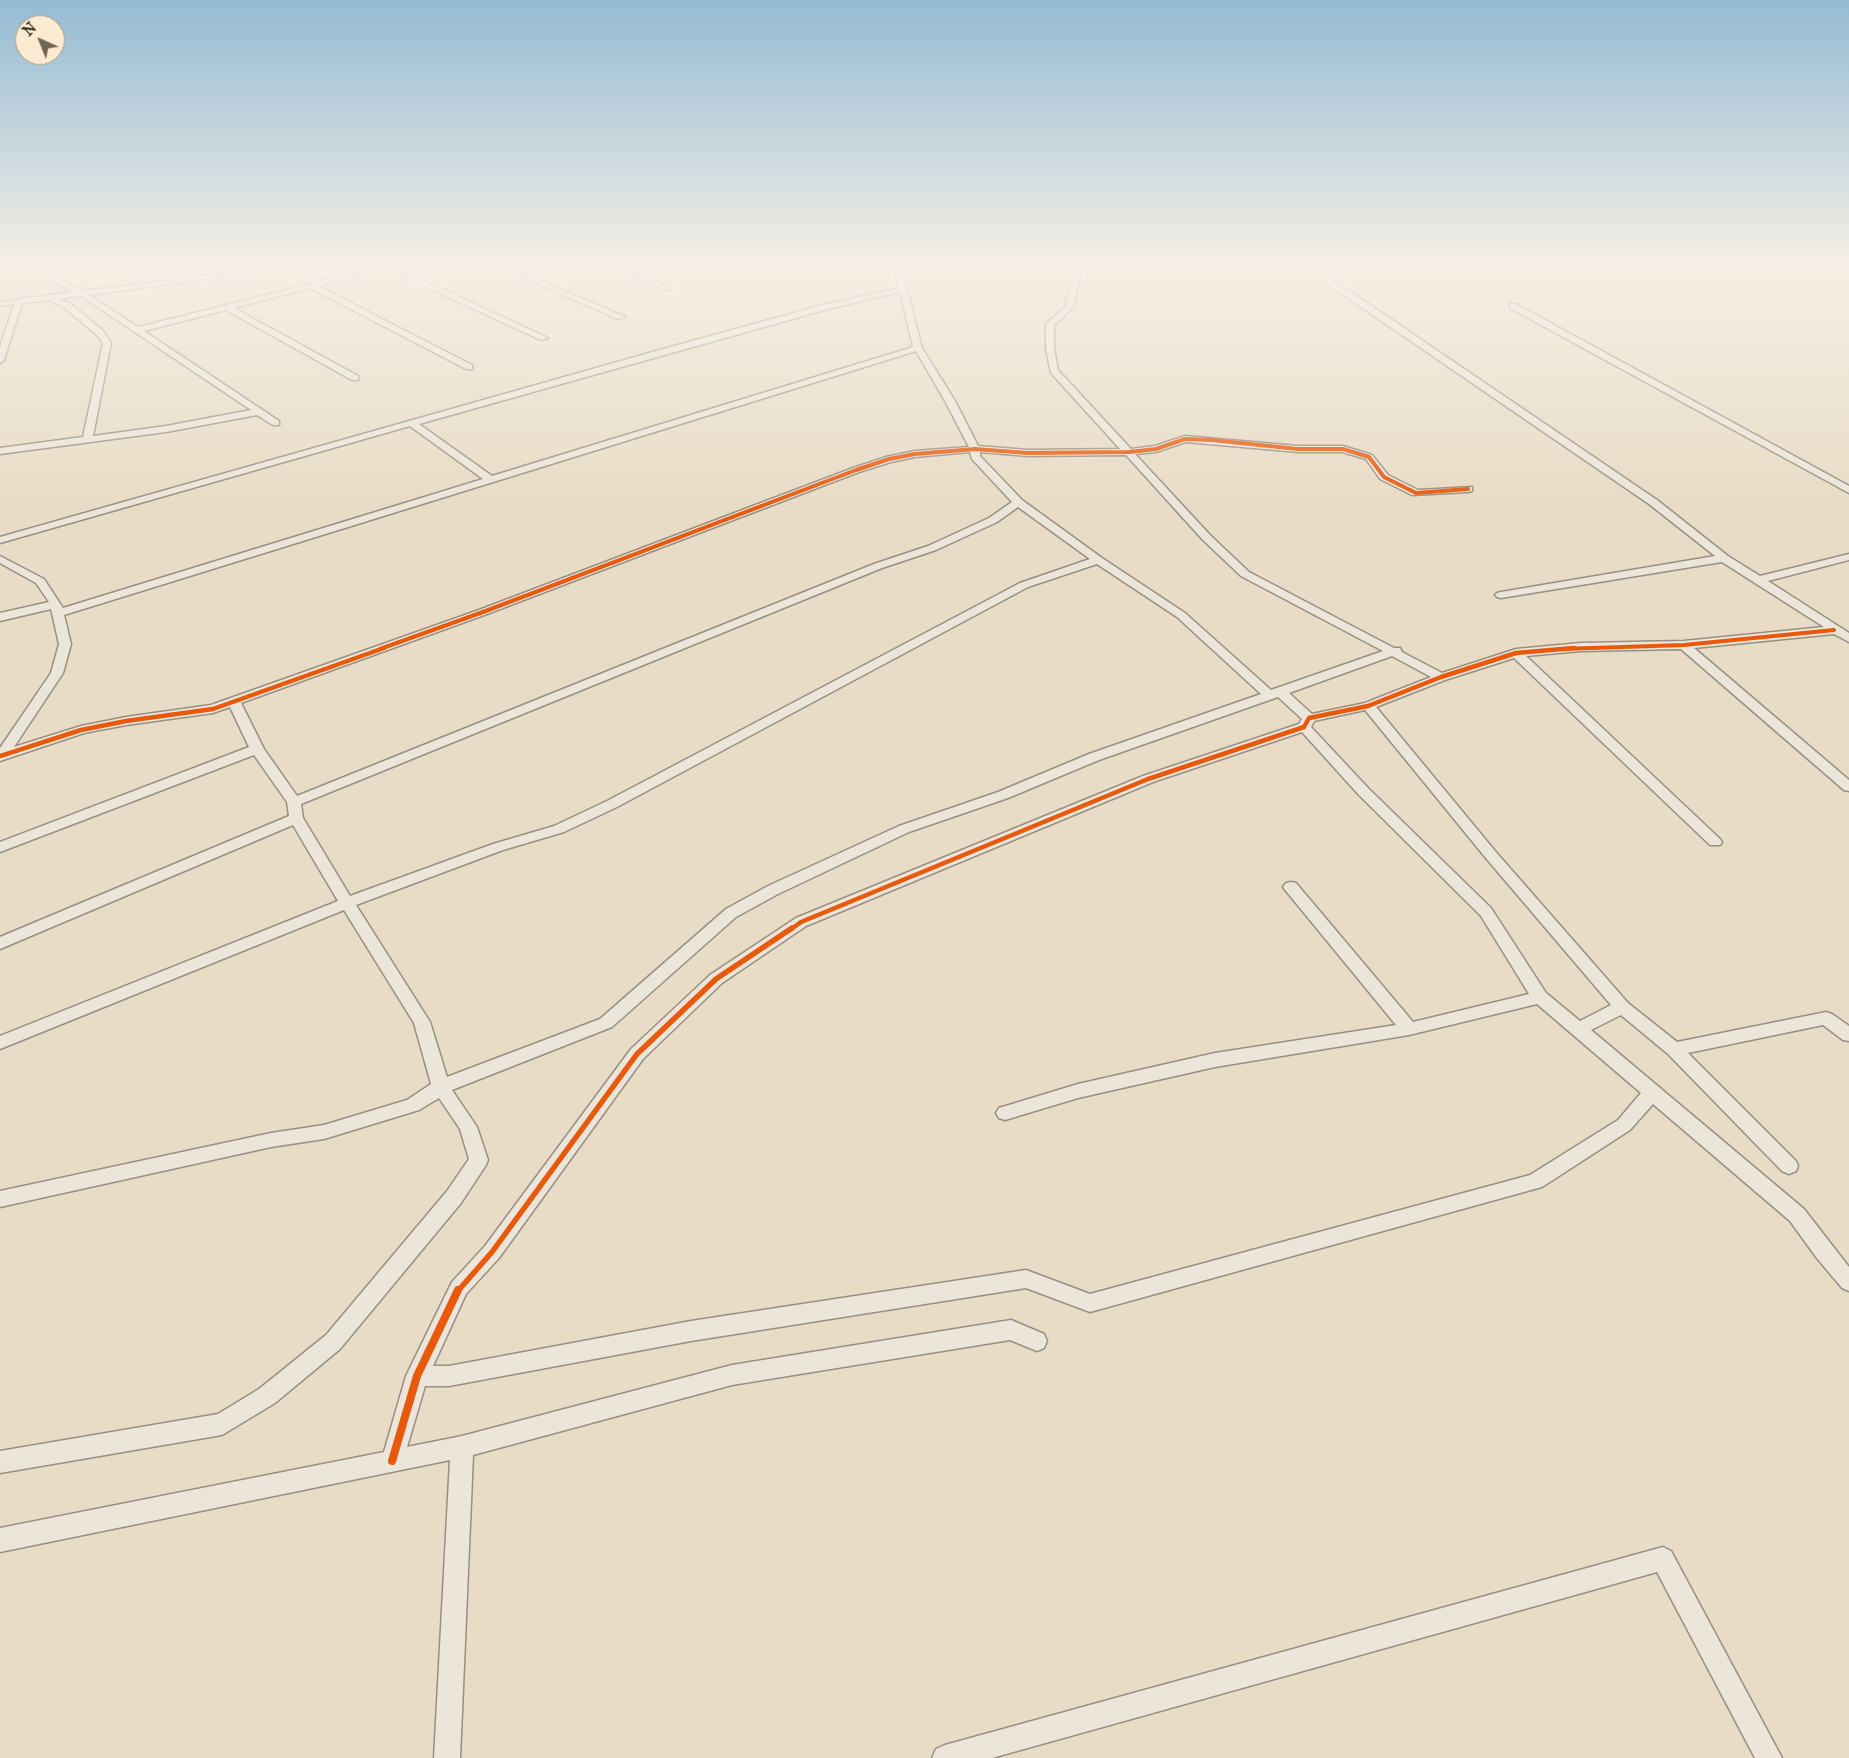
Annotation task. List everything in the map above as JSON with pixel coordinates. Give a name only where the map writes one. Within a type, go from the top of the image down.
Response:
[{"type":"street","points":[[0,360],[5,344]]},
{"type":"street","points":[[87,440],[107,344]]},
{"type":"street","points":[[158,344],[276,423]]},
{"type":"street","points":[[293,344],[355,378]]},
{"type":"street","points":[[423,344],[468,367]]},
{"type":"street","points":[[0,540],[693,344]]},
{"type":"street","points":[[917,344],[975,449],[975,457],[1018,502],[1180,616],[1307,722],[1362,791],[1486,912],[1540,997],[1798,1215],[1823,1251],[1849,1282]]},
{"type":"street","points":[[1050,344],[1054,371],[1206,537],[1245,574],[1396,651],[1441,677]]},
{"type":"street","points":[[1421,344],[1653,502],[1724,558],[1849,638]]},
{"type":"street","points":[[1582,344],[1849,490]]},
{"type":"street","points":[[0,617],[57,608],[491,480],[918,348]]},
{"type":"street","points":[[0,451],[166,429],[257,412]]},
{"type":"street","points":[[413,424],[491,480]]},
{"type":"street","points":[[1,757],[81,730],[126,721],[212,709],[483,612],[856,470],[889,459],[915,454],[975,449],[1028,453],[1129,452],[1156,449],[1185,439],[1212,440],[1298,449],[1343,449],[1368,457],[1384,477],[1416,493],[1468,489]]},
{"type":"street","points":[[0,943],[295,810],[751,617],[878,566],[932,548],[993,520],[1018,502]]},
{"type":"street","points":[[1759,580],[1849,557]]},
{"type":"street","points":[[1501,595],[1724,558]]},
{"type":"street","points":[[0,559],[40,581],[57,608],[65,644],[57,673],[1,757]]},
{"type":"street","points":[[0,1043],[347,904],[498,848],[559,830],[612,804],[1024,585],[1098,560]]},
{"type":"street","points":[[392,1461],[417,1376],[458,1288],[492,1252],[637,1054],[716,979],[801,922],[1148,779],[1307,722],[1368,706],[1441,677],[1516,653],[1581,647],[1684,645],[1834,630]]},
{"type":"street","points":[[1684,645],[1849,788]]},
{"type":"street","points":[[0,1199],[261,1142],[324,1132],[413,1105],[441,1087],[606,1023],[731,913],[773,890],[904,829],[1002,795],[1094,757],[1396,651]]},
{"type":"street","points":[[1516,653],[1715,842]]},
{"type":"street","points":[[0,1462],[222,1424],[267,1396],[334,1342],[454,1197],[479,1160],[468,1127],[441,1087],[422,1022],[347,904],[295,810],[258,749],[233,701]]},
{"type":"street","points":[[1368,706],[1490,854],[1622,1007],[1674,1049],[1789,1166]]},
{"type":"street","points":[[0,847],[258,749]]},
{"type":"street","points":[[1291,887],[1410,1029]]},
{"type":"street","points":[[1005,1113],[1078,1091],[1216,1060],[1410,1029],[1540,997]]},
{"type":"street","points":[[1577,1030],[1622,1007]]},
{"type":"street","points":[[1674,1049],[1826,1018],[1849,1035]]},
{"type":"street","points":[[417,1376],[449,1376],[691,1331],[1026,1279],[1090,1303],[1535,1181],[1624,1125],[1653,1092]]},
{"type":"street","points":[[0,1540],[462,1447],[732,1375],[1011,1330],[1038,1341]]},
{"type":"street","points":[[447,1758],[462,1447]]},
{"type":"street","points":[[945,1758],[1663,1559],[1769,1758]]},
{"type":"cycle path","points":[[0,756],[81,730],[126,721],[213,709],[483,612],[856,470],[889,459],[915,454],[975,449],[1028,453],[1129,452],[1156,449],[1185,439],[1212,440],[1298,449],[1343,449],[1369,457],[1384,477],[1416,493],[1468,489]]},
{"type":"cycle path","points":[[392,1461],[417,1376],[459,1288],[492,1252],[637,1054],[716,979],[801,922],[1148,779],[1304,727],[1309,718],[1368,706],[1441,677],[1516,653],[1581,647],[1684,645],[1834,630]]}]
